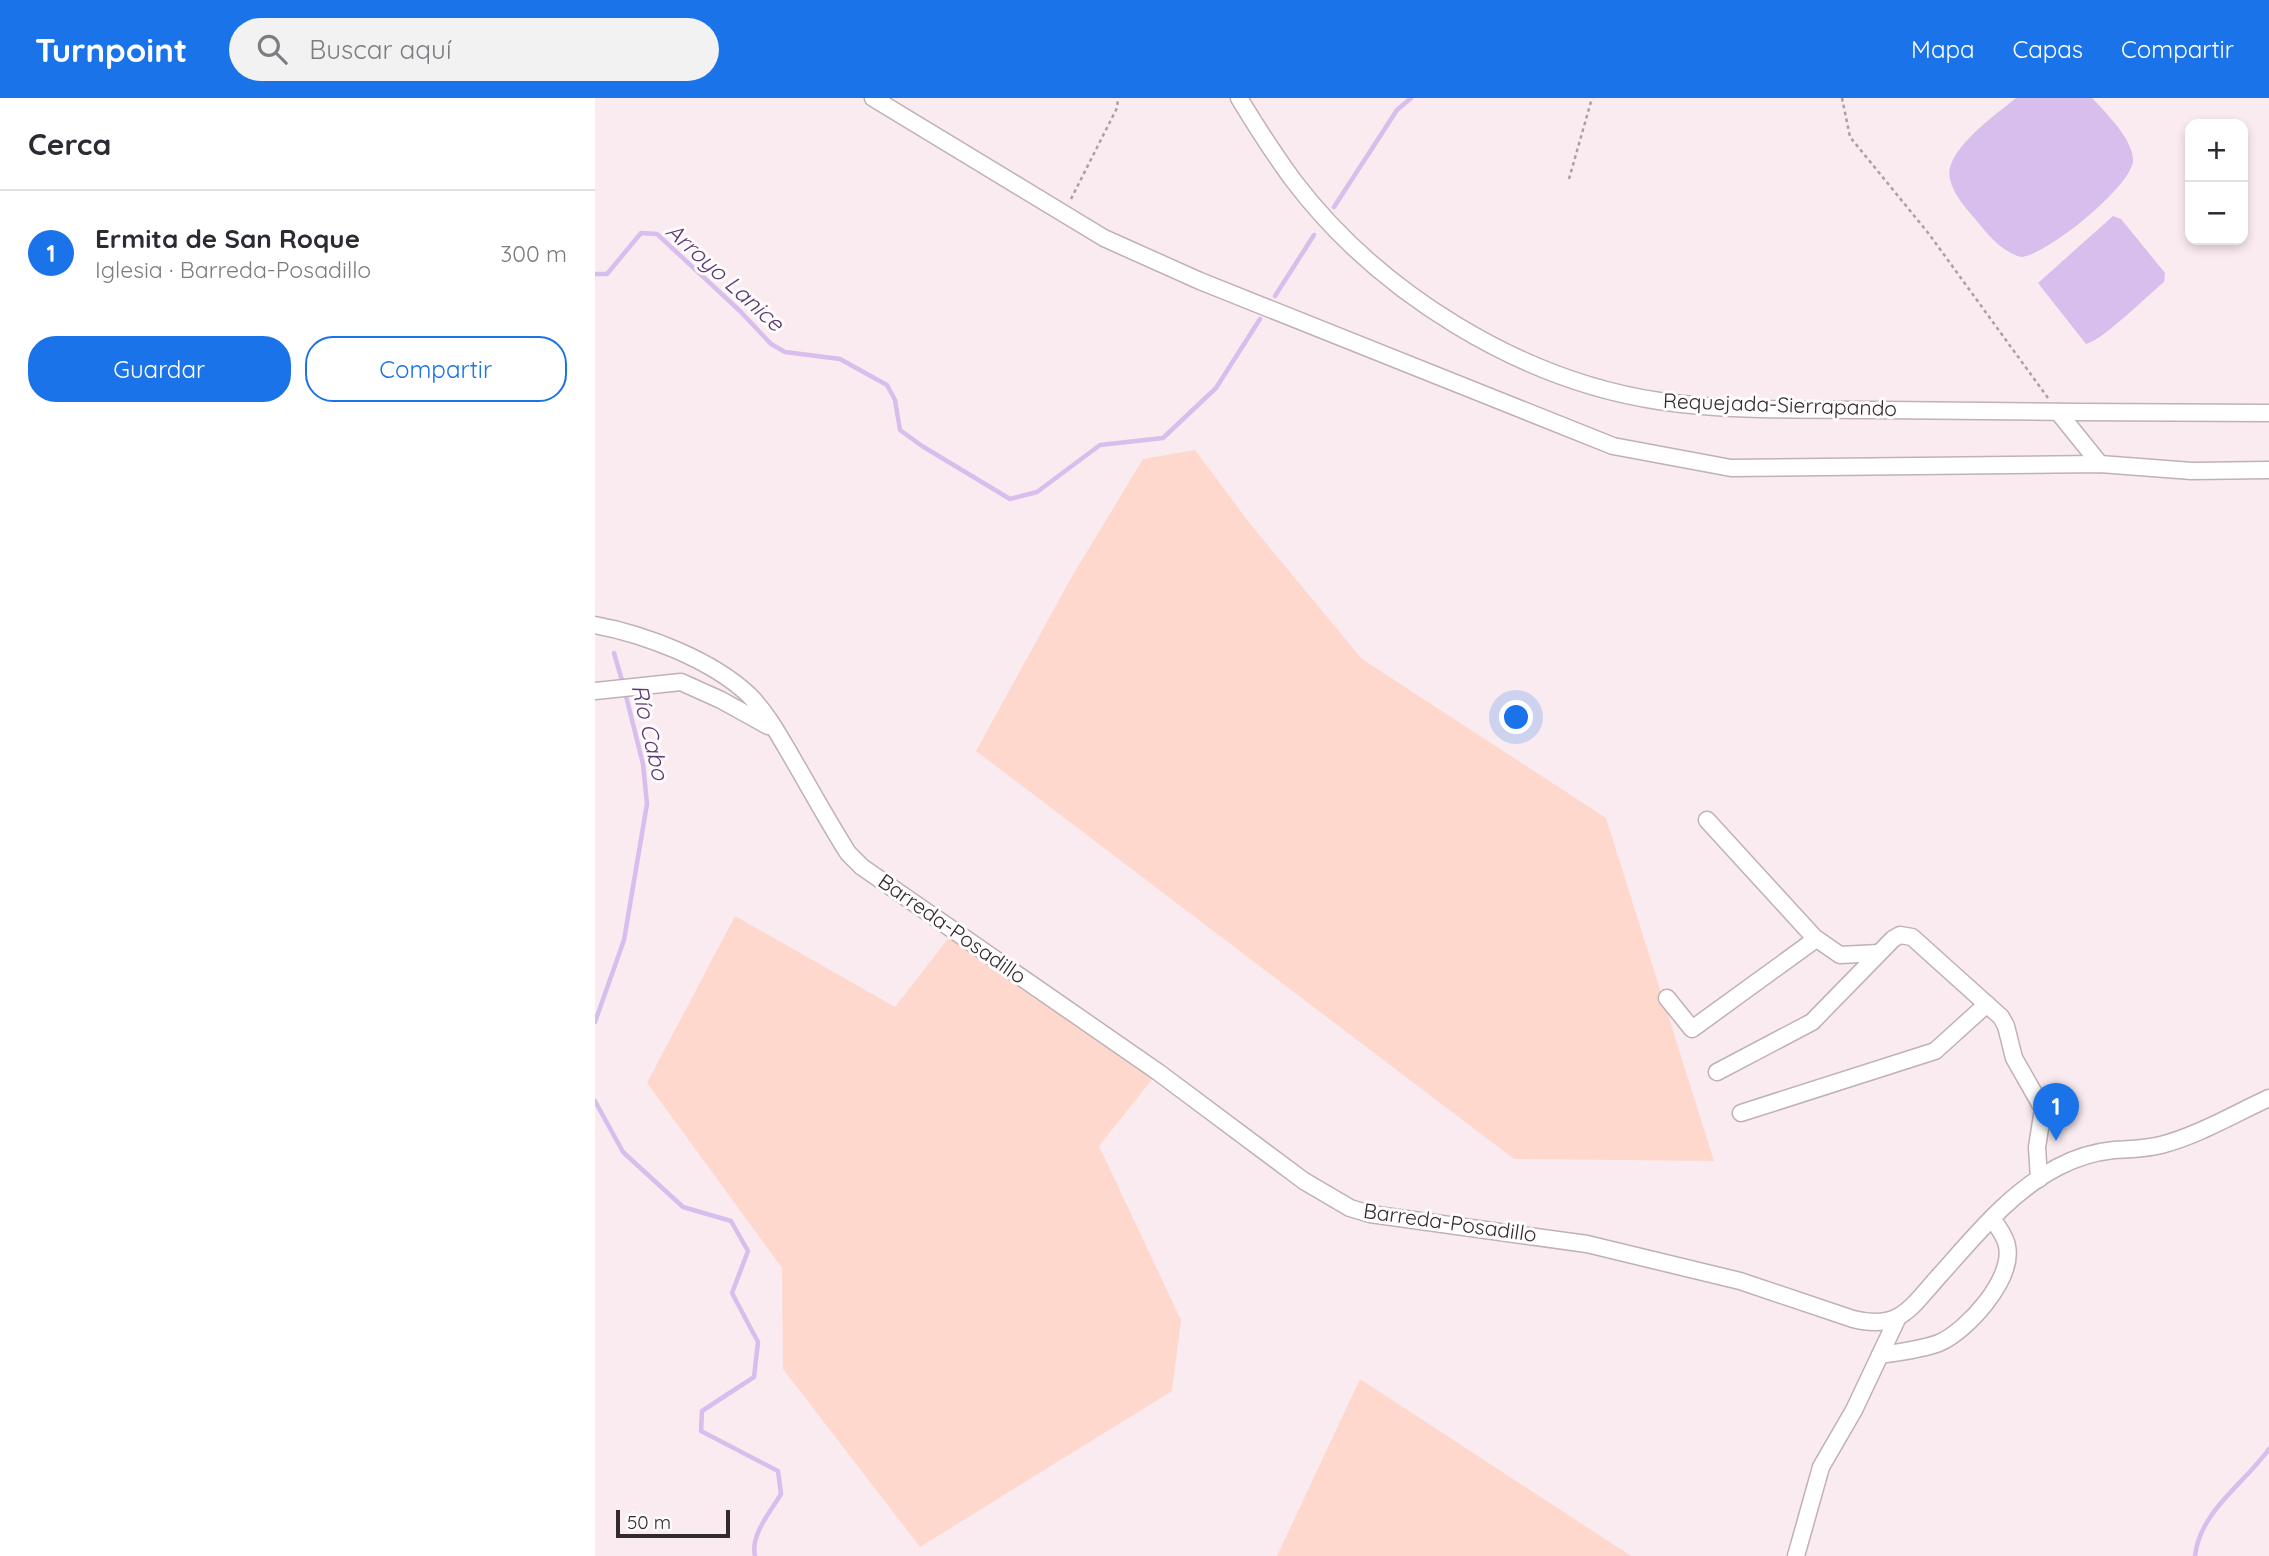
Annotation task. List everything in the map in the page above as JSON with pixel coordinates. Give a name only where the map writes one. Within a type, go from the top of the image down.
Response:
[{"type":"street","points":[[873,98],[1104,237],[1200,281],[1613,446],[1731,468],[2100,464],[2192,471],[2269,470]]},
{"type":"street","name":"Requejada-Sierrapando","points":[[1239,98],[1293,180],[1335,229],[1368,261],[1423,305],[1481,339],[1533,365],[1586,384],[1658,401],[1730,407],[2269,413]]},
{"type":"street","points":[[2058,412],[2100,464]]},
{"type":"street","name":"Barreda-Posadillo","points":[[595,625],[620,629],[660,643],[693,659],[750,696],[776,730],[848,853],[862,867],[1158,1072],[1304,1181],[1339,1203],[1394,1219],[1587,1244],[1740,1281],[1872,1324],[1885,1323],[1898,1317]]},
{"type":"street","points":[[595,691],[681,682],[776,730]]},
{"type":"street","points":[[1707,820],[1817,939],[1840,956],[1879,953]]},
{"type":"street","points":[[1717,1072],[1812,1022],[1893,939],[1900,935],[1912,937],[2001,1017],[2006,1026],[2014,1058],[2043,1109],[2037,1147],[2039,1179]]},
{"type":"street","points":[[1667,998],[1692,1029],[1817,939]]},
{"type":"street","points":[[1741,1113],[1935,1051],[1987,1004]]},
{"type":"street","points":[[1796,1556],[1821,1467],[1854,1410],[1898,1317],[1914,1304],[1992,1217],[2057,1167],[2081,1157],[2180,1140],[2269,1098]]},
{"type":"street","points":[[1880,1355],[1939,1343],[1975,1316],[2001,1280],[2007,1262],[2008,1245],[1992,1217]]},
{"type":"path","points":[[1065,212],[1117,108],[1118,98]]},
{"type":"path","points":[[1569,179],[1592,98]]},
{"type":"path","points":[[1842,98],[1850,138],[1929,234],[2058,412]]},
{"type":"shaded area","points":[[2016,98],[2092,98],[2124,136],[2133,161],[2129,173],[2118,187],[2086,218],[2049,245],[2021,257],[2002,247],[1985,231],[1960,201],[1950,179],[1950,168],[1963,145]]},
{"type":"shaded area","points":[[2113,216],[2121,219],[2165,273],[2164,282],[2114,326],[2086,344],[2038,283]]},
{"type":"shaded area","points":[[1195,450],[1251,525],[1362,659],[1606,818],[1714,1161],[1514,1159],[976,751],[1071,578],[1143,459]]},
{"type":"shaded area","points":[[735,916],[895,1007],[954,931],[1158,1072],[1099,1146],[1181,1320],[1172,1391],[920,1547],[783,1369],[782,1268],[647,1083]]},
{"type":"shaded area","points":[[1360,1379],[1631,1556],[1277,1556]]},
{"type":"waterway","name":"Arroyo Lanice","points":[[1334,207],[1397,110],[1411,98]]},
{"type":"waterway","name":"Arroyo Lanice","points":[[595,274],[607,274],[641,233],[657,234],[740,311],[771,344],[785,352],[840,359],[887,385],[895,400],[900,430],[1010,499],[1037,492],[1100,445],[1163,438],[1216,388],[1260,319]]},
{"type":"waterway","name":"Arroyo Lanice","points":[[1275,296],[1314,235]]},
{"type":"waterway","name":"Río Cabo","points":[[614,653],[623,684]]},
{"type":"waterway","name":"Río Cabo","points":[[595,1022],[624,940],[647,804],[643,764],[625,692]]},
{"type":"waterway","name":"Río Cabo","points":[[595,1101],[623,1152],[683,1207],[731,1221],[748,1251],[732,1293],[758,1342],[754,1377],[702,1411],[701,1431],[778,1471],[781,1494],[758,1532],[755,1556]]},
{"type":"waterway","points":[[2195,1556],[2205,1525],[2269,1449]]},
{"type":"place","name":"Ermita de San Roque","points":[[2056,1141]]}]
